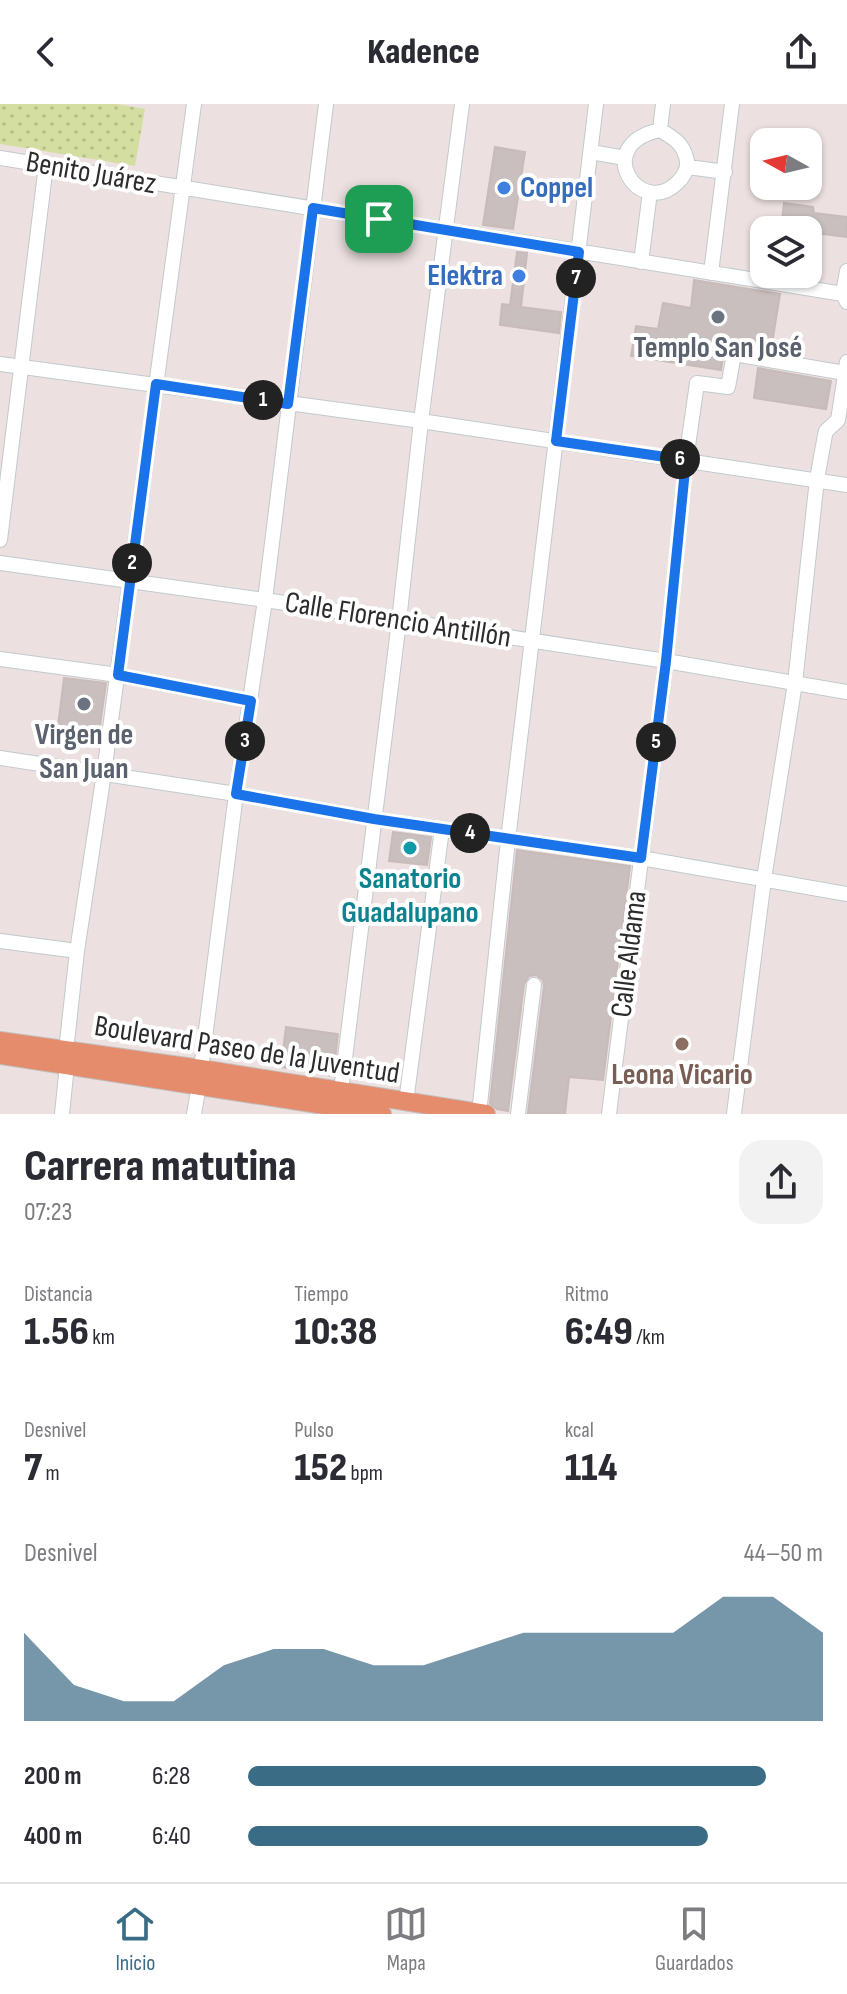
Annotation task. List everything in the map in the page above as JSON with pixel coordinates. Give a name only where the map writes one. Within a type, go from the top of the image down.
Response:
[{"type":"main road","name":"Boulevard Paseo de la Juventud","points":[[0,1041],[67,1058]]},
{"type":"main road","name":"Boulevard Paseo de la Juventud","points":[[0,1055],[67,1058],[200,1077],[340,1100],[360,1112],[382,1114]]},
{"type":"main road","name":"Boulevard Paseo de la Juventud","points":[[200,1077],[281,1106],[340,1100],[406,1102],[482,1114]]},
{"type":"street","points":[[62,1114],[77,951],[118,675],[194,104]]},
{"type":"street","points":[[194,1114],[265,600],[326,104]]},
{"type":"street","points":[[340,1100],[462,104]]},
{"type":"street","points":[[482,1114],[508,840],[596,104]]},
{"type":"street","points":[[660,130],[663,104]]},
{"type":"street","points":[[711,273],[732,104]]},
{"type":"street","points":[[660,130],[678,140],[688,167],[680,181],[666,192],[650,192],[638,188],[625,173],[625,158],[633,141],[660,130]]},
{"type":"street","points":[[591,152],[625,158]]},
{"type":"street","name":"Benito Juárez","points":[[0,158],[711,273],[845,298]]},
{"type":"street","points":[[0,540],[4,469],[21,366],[46,165]]},
{"type":"street","points":[[688,167],[725,172]]},
{"type":"street","points":[[641,262],[650,192]]},
{"type":"street","points":[[845,298],[847,271]]},
{"type":"street","name":"Calle Aldama","points":[[609,1114],[666,661],[697,383],[728,387],[734,354],[846,372]]},
{"type":"street","points":[[0,364],[421,421],[847,485]]},
{"type":"street","points":[[734,1114],[764,879],[795,683],[817,479],[826,431],[844,416],[846,372]]},
{"type":"street","name":"Calle Florencio Antillón","points":[[0,563],[666,661],[847,692]]},
{"type":"street","points":[[0,659],[118,675],[251,701]]},
{"type":"street","points":[[0,758],[508,840],[641,858],[847,894]]},
{"type":"street","points":[[406,1102],[442,829]]},
{"type":"street","points":[[0,941],[77,951]]},
{"type":"street","points":[[518,1114],[534,985]]},
{"type":"green space","points":[[0,104],[117,104],[145,109],[135,166],[0,144]]},
{"type":"building","name":"Coppel","points":[[495,147],[525,152],[513,229],[483,225]]},
{"type":"building","points":[[784,203],[813,207],[814,213],[847,217],[847,237],[822,234],[822,216],[782,216]]},
{"type":"building","name":"Elektra","points":[[517,252],[527,253],[521,307],[561,312],[559,333],[500,325],[502,304],[510,305]]},
{"type":"building","name":"Templo San José","points":[[694,280],[780,294],[771,350],[730,345],[724,351],[721,370],[631,356],[636,326],[658,329],[663,303],[691,308]]},
{"type":"building","points":[[758,368],[831,381],[826,409],[754,398]]},
{"type":"building","name":"Virgen de San Juan","points":[[64,678],[106,683],[99,732],[58,726]]},
{"type":"building","name":"Sanatorio Guadalupano","points":[[393,832],[431,837],[427,865],[389,861]]},
{"type":"building","points":[[517,850],[630,866],[603,1080],[569,1077],[565,1114],[528,1113],[544,986],[543,980],[536,975],[529,976],[524,984],[508,1111],[497,1109],[490,1103]]},
{"type":"building","points":[[286,1027],[338,1034],[333,1076],[281,1067]]},
{"type":"place","name":"Coppel","points":[[504,188]]},
{"type":"place","name":"Elektra","points":[[519,276]]},
{"type":"place","name":"Templo San José","points":[[718,317]]},
{"type":"place","name":"Virgen de San Juan","points":[[84,704]]},
{"type":"place","name":"Sanatorio Guadalupano","points":[[410,848]]},
{"type":"place","name":"Leona Vicario","points":[[682,1044]]},
{"type":"route","points":[[313,208],[379,219],[579,252],[556,441],[686,460],[666,661],[641,858],[374,819],[236,794],[251,701],[118,675],[156,384],[288,404],[313,208]]}]
